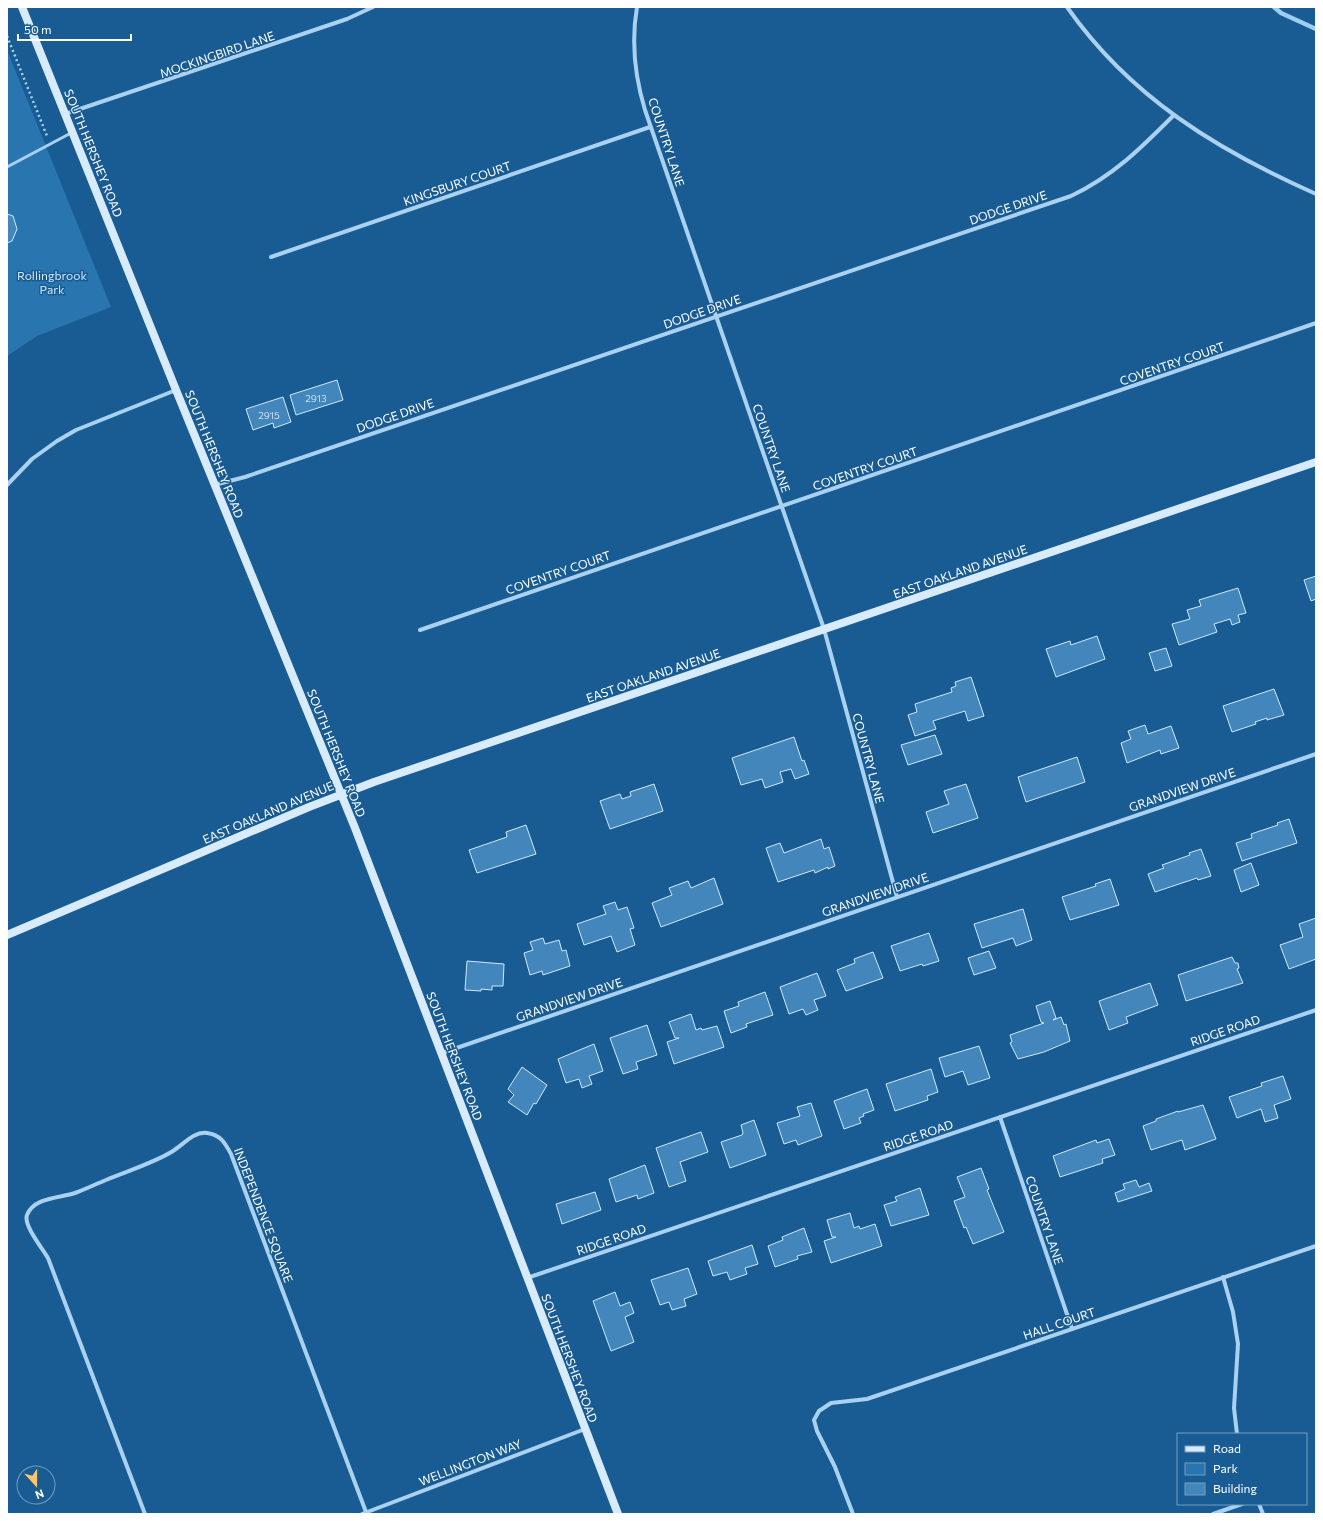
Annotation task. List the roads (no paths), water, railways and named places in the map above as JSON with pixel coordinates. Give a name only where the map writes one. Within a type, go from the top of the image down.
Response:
[{"type":"main road","name":"SOUTH HERSHEY ROAD","points":[[22,7],[214,485],[341,795],[618,1514]]},
{"type":"main road","name":"EAST OAKLAND AVENUE","points":[[7,935],[341,795],[1316,462]]},
{"type":"street","name":"MOCKINGBIRD LANE","points":[[65,114],[348,20],[373,7]]},
{"type":"street","name":"COUNTRY LANE","points":[[637,7],[634,35],[635,65],[640,94],[650,127],[824,629],[897,897]]},
{"type":"street","points":[[1067,7],[1088,35],[1116,66],[1173,116],[1206,138],[1251,164],[1316,194]]},
{"type":"street","name":"DODGE DRIVE","points":[[214,485],[246,477],[1070,196],[1099,181],[1120,167],[1173,116]]},
{"type":"street","name":"KINGSBURY COURT","points":[[271,258],[650,127]]},
{"type":"street","name":"COVENTRY COURT","points":[[420,630],[1316,323]]},
{"type":"street","points":[[7,485],[32,459],[57,441],[76,430],[176,390]]},
{"type":"street","name":"GRANDVIEW DRIVE","points":[[442,1054],[1316,754]]},
{"type":"street","name":"RIDGE ROAD","points":[[526,1278],[1316,1010]]},
{"type":"street","name":"COUNTRY LANE","points":[[1000,1117],[1072,1329]]},
{"type":"street","name":"INDEPENDENCE SQUARE","points":[[145,1514],[48,1258],[28,1225],[27,1215],[34,1206],[39,1203],[50,1198],[77,1192],[173,1151],[199,1133],[207,1133],[218,1136],[224,1141],[231,1154],[364,1513]]},
{"type":"street","name":"HALL COURT","points":[[853,1514],[835,1467],[817,1431],[814,1420],[819,1412],[831,1403],[867,1399],[1316,1246]]},
{"type":"street","points":[[1223,1277],[1233,1312],[1238,1344],[1234,1408],[1237,1433]]},
{"type":"street","name":"WELLINGTON WAY","points":[[364,1513],[585,1429]]},
{"type":"street","points":[[1213,1514],[1239,1505]]},
{"type":"lane","points":[[7,167],[72,132]]},
{"type":"waterway","points":[[1274,7],[1281,13],[1316,29]]},
{"type":"park label","name":"Rollingbrook Park","points":[[52,282]]}]
